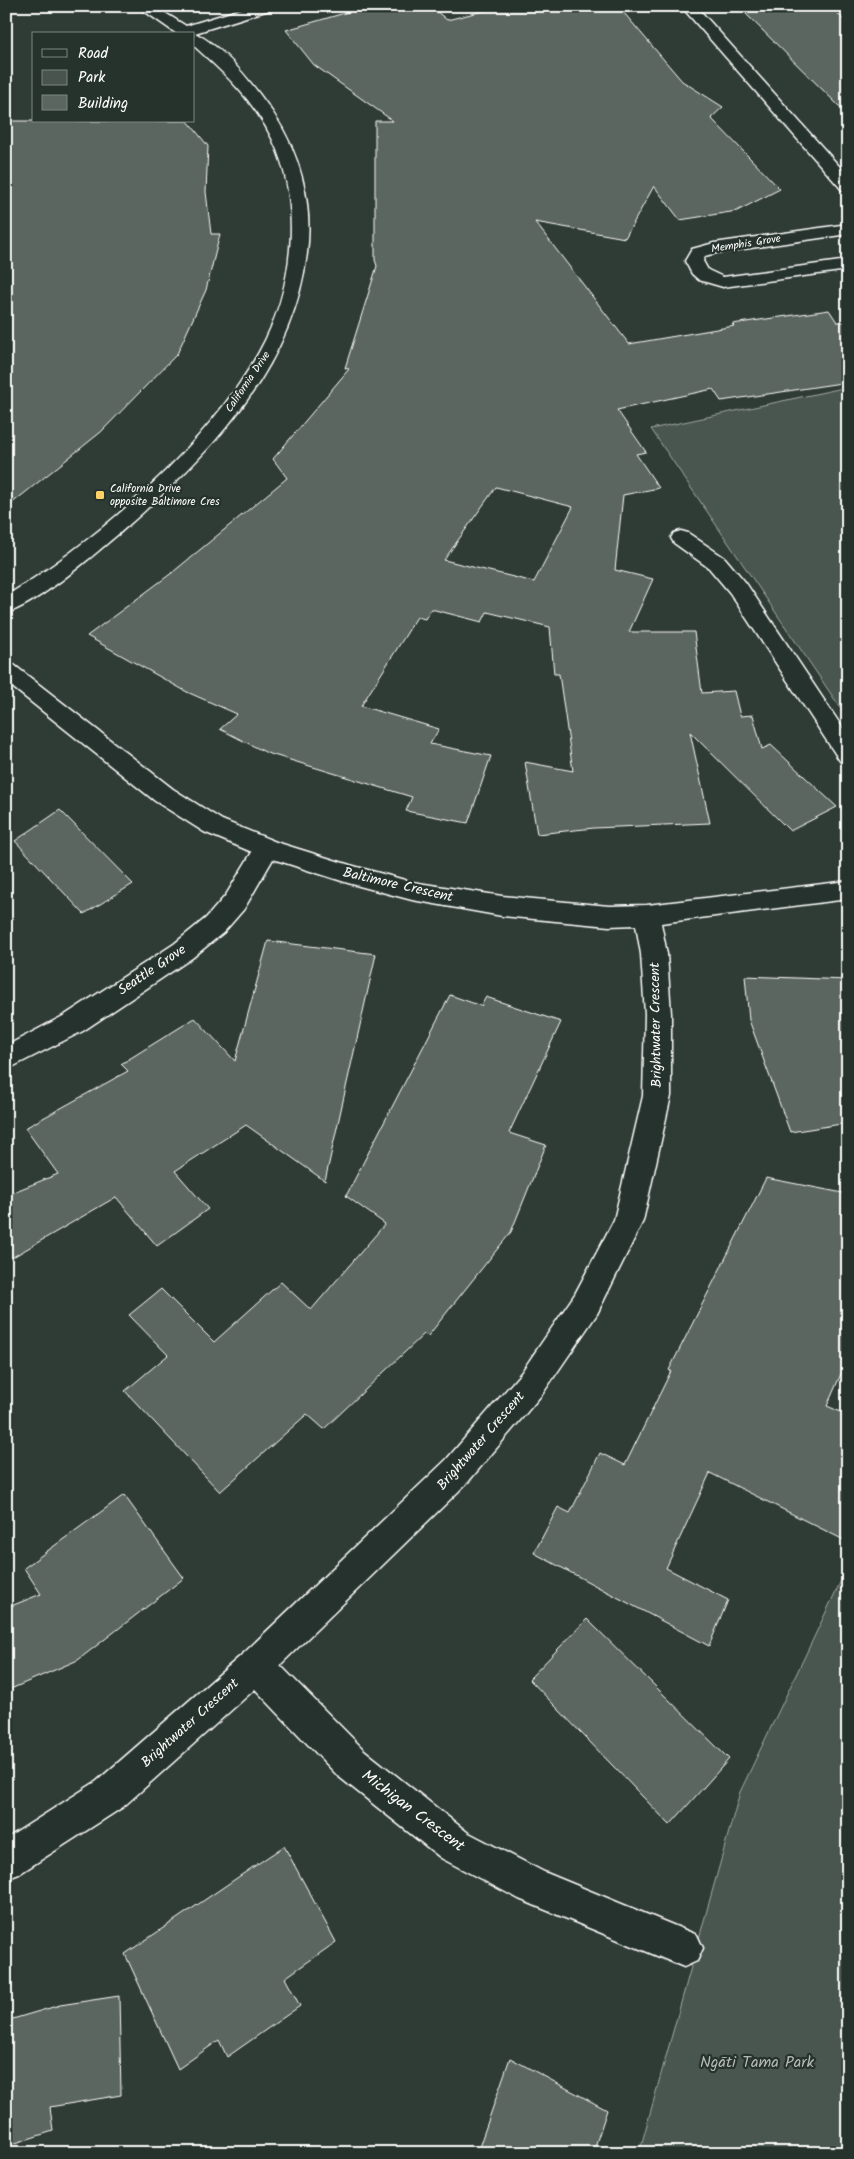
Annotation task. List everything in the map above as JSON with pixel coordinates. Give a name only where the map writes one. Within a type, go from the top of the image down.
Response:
[{"type":"street","name":"California Drive","points":[[144,6],[186,32]]},
{"type":"street","points":[[195,32],[267,6]]},
{"type":"street","points":[[688,6],[848,186]]},
{"type":"street","name":"California Drive","points":[[6,606],[60,570],[110,531],[178,470],[223,419],[250,381],[270,350],[289,300],[297,270],[301,222],[299,197],[279,133],[267,113],[240,80],[195,39]]},
{"type":"street","name":"Memphis Grove","points":[[848,229],[714,248],[698,253],[694,262],[697,270],[707,279],[723,282],[848,265]]},
{"type":"street","points":[[681,538],[717,563],[738,588],[848,755]]},
{"type":"street","name":"Baltimore Crescent","points":[[6,670],[164,796],[212,826],[267,848],[348,874],[412,891],[502,906],[558,912],[647,915],[848,890]]},
{"type":"street","name":"Seattle Grove","points":[[6,1059],[74,1022],[183,951],[215,925],[235,902],[267,848]]},
{"type":"street","name":"Brightwater Crescent","points":[[6,1861],[110,1794],[256,1665],[457,1471],[532,1383],[586,1304],[628,1222],[657,1096],[658,1014],[654,954],[647,915]]},
{"type":"street","name":"Michigan Crescent","points":[[256,1665],[351,1762],[454,1845],[532,1886],[684,1948]]},
{"type":"green space","points":[[848,387],[848,719],[651,429]]},
{"type":"green space","name":"Ngāti Tama Park","points":[[848,1566],[848,2153],[639,2153],[740,1792]]},
{"type":"building","points":[[369,6],[430,6],[447,20],[503,6],[618,6],[682,81],[723,107],[711,118],[780,189],[737,211],[680,220],[654,186],[625,238],[535,222],[629,344],[734,326],[732,324],[829,310],[837,322],[848,322],[848,382],[721,401],[713,389],[617,410],[646,452],[636,454],[659,488],[623,495],[615,570],[653,579],[629,632],[694,632],[702,693],[734,691],[740,716],[753,715],[762,749],[771,745],[837,807],[790,831],[690,732],[710,823],[594,828],[537,834],[525,762],[573,771],[559,674],[554,674],[550,627],[487,612],[482,622],[431,609],[425,619],[417,617],[361,706],[439,729],[430,744],[491,756],[468,823],[406,811],[412,797],[267,753],[220,729],[237,714],[187,692],[87,636],[173,572],[287,478],[273,459],[349,369],[345,368],[377,266],[375,260],[375,121],[393,121],[314,65],[286,30]],"holes":[[[496,487],[573,507],[534,582],[444,560]]]},
{"type":"building","points":[[738,6],[830,6],[848,24],[848,115]]},
{"type":"building","points":[[6,121],[189,122],[208,146],[206,192],[211,234],[220,234],[206,290],[177,354],[101,432],[6,508]]},
{"type":"building","points":[[60,810],[133,884],[84,914],[15,841]]},
{"type":"building","points":[[268,941],[376,954],[325,1181],[246,1125],[175,1171],[208,1209],[157,1246],[116,1197],[6,1261],[6,1195],[58,1174],[25,1128],[128,1071],[121,1064],[195,1018],[235,1061]]},
{"type":"building","points":[[745,976],[848,980],[848,1123],[790,1132],[749,1020]]},
{"type":"building","points":[[450,995],[481,1006],[486,997],[561,1022],[509,1133],[546,1145],[511,1232],[428,1336],[424,1334],[324,1429],[307,1414],[220,1492],[125,1391],[168,1355],[129,1315],[161,1289],[214,1342],[281,1282],[311,1310],[385,1224],[346,1196]]},
{"type":"building","points":[[766,1178],[848,1194],[848,1358],[827,1406],[848,1415],[848,1542],[710,1473],[666,1568],[728,1600],[709,1646],[534,1553],[558,1507],[570,1513],[600,1453],[625,1465],[671,1371],[669,1370]]},
{"type":"building","points":[[124,1495],[184,1578],[78,1660],[6,1691],[6,1608],[41,1594],[24,1568]]},
{"type":"building","points":[[587,1619],[729,1759],[670,1825],[529,1679]]},
{"type":"building","points":[[284,1846],[336,1942],[285,1978],[300,2006],[227,2057],[219,2040],[178,2069],[125,1954]]},
{"type":"building","points":[[119,1996],[121,2095],[50,2107],[53,2131],[6,2146],[6,2021],[60,2005]]},
{"type":"building","points":[[510,2058],[607,2110],[593,2153],[477,2153]]},
{"type":"place","name":"California Drive opposite Baltimore Cres","points":[[100,495]]}]
